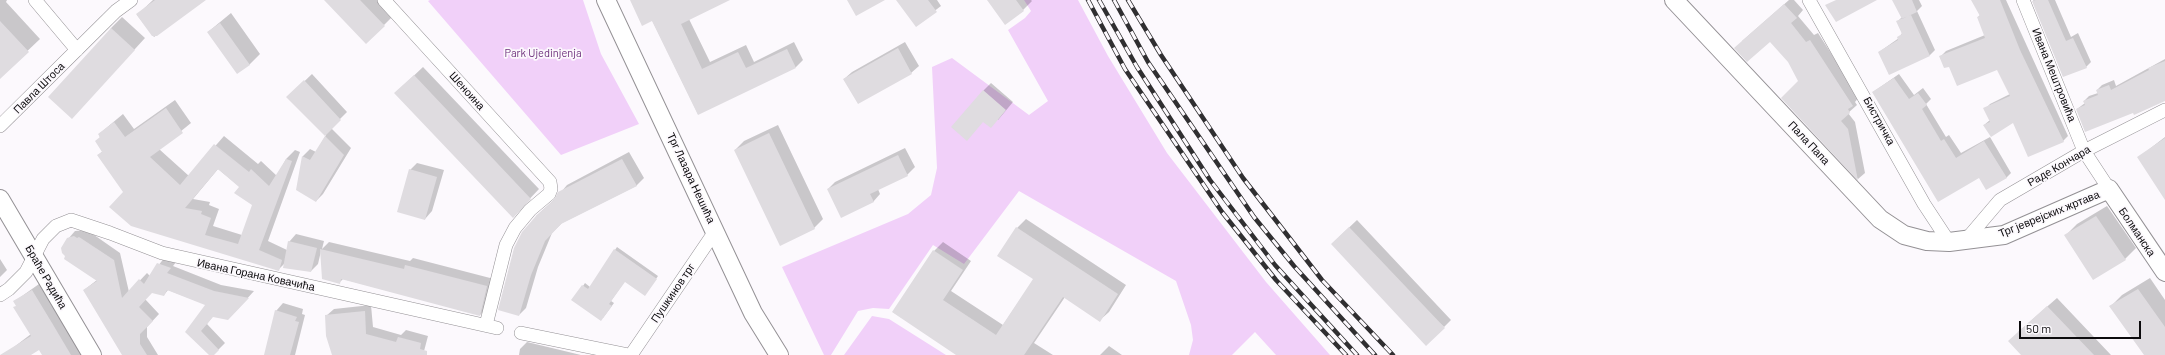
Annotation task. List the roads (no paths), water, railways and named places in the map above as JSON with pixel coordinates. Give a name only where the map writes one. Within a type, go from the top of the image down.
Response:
[{"type":"street","points":[[35,0],[77,50]]},
{"type":"street","name":"Павла Штоса","points":[[0,126],[116,11],[131,0]]},
{"type":"street","name":"Шеноина","points":[[384,0],[550,182],[551,189],[549,194],[530,210],[515,228],[506,245],[491,326]]},
{"type":"street","name":"Трг Лазара Нешића","points":[[606,0],[716,230],[753,313],[779,355]]},
{"type":"street","name":"Пала Папа","points":[[1674,0],[1880,219],[1904,235],[1927,241],[1957,241]]},
{"type":"street","name":"Бистричка","points":[[1809,0],[1924,204],[1957,241]]},
{"type":"street","name":"Ивана Мештровића","points":[[2023,0],[2084,151]]},
{"type":"street","name":"Раде Кончара","points":[[1957,241],[2000,200],[2084,151],[2165,110]]},
{"type":"street","name":"Болманска","points":[[2084,151],[2165,272]]},
{"type":"street","name":"Трг јеврејских жртава","points":[[1957,241],[2004,235],[2109,190]]},
{"type":"street","name":"Браће Радића","points":[[0,199],[92,355]]},
{"type":"street","name":"Ивана Горана Ковачића","points":[[0,295],[9,289],[26,272],[43,239],[56,226],[71,220],[162,253],[491,326]]},
{"type":"street","name":"Пушкинов трг","points":[[521,333],[630,355],[716,230]]},
{"type":"railway","points":[[1088,0],[1125,69],[1222,212],[1276,280],[1346,355]]},
{"type":"railway","points":[[1099,0],[1137,67],[1210,180],[1275,265],[1357,355]]},
{"type":"railway","points":[[1114,0],[1148,62],[1254,217],[1294,266],[1375,355]]},
{"type":"railway","points":[[1128,0],[1161,55],[1243,178],[1322,280],[1393,355]]},
{"type":"park label","name":"Park Ujedinjenja","points":[[543,53]]}]
